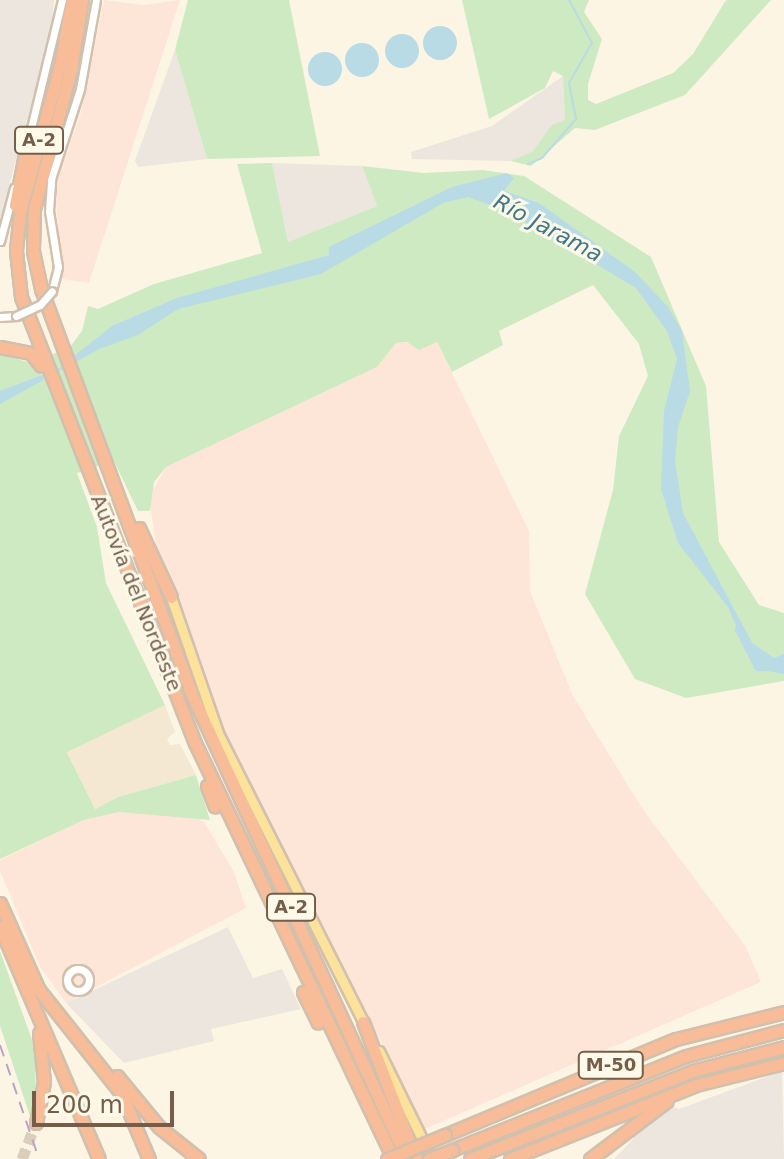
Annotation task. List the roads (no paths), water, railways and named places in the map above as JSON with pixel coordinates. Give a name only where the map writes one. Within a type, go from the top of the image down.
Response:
[{"type":"highway","name":"A-2","points":[[38,355],[18,280],[20,212],[60,66],[72,0]]},
{"type":"highway","name":"Autovía del Nordeste","points":[[82,0],[33,223],[38,276],[193,697],[407,1159]]},
{"type":"highway","points":[[18,280],[12,235],[25,154]]},
{"type":"highway","points":[[0,347],[38,355]]},
{"type":"highway","name":"Autovía del Nordeste","points":[[38,355],[54,387],[195,743],[393,1159]]},
{"type":"highway","points":[[115,482],[171,597]]},
{"type":"highway","points":[[195,743],[215,807]]},
{"type":"highway","points":[[0,903],[21,955],[56,1012],[121,1093],[149,1159]]},
{"type":"highway","points":[[0,927],[99,1159]]},
{"type":"highway","points":[[20,976],[43,1055],[36,1123]]},
{"type":"highway","points":[[303,992],[366,1106]]},
{"type":"highway","points":[[56,1012],[100,1053],[159,1127],[199,1159]]},
{"type":"highway","name":"M-50","points":[[387,1159],[676,1039],[784,1012]]},
{"type":"highway","points":[[363,1022],[416,1159]]},
{"type":"highway","name":"M-50","points":[[430,1159],[686,1056],[784,1030]]},
{"type":"highway","name":"M-50","points":[[470,1159],[692,1071],[784,1047]]},
{"type":"highway","name":"M-50","points":[[510,1159],[663,1096],[784,1063]]},
{"type":"highway","points":[[590,1159],[664,1102],[754,1070]]},
{"type":"main road","points":[[171,597],[198,689],[218,733],[430,1159]]},
{"type":"street","points":[[0,241],[56,33],[59,0]]},
{"type":"street","points":[[6,316],[36,308],[52,291],[58,267],[51,228],[51,179],[80,89],[96,0]]},
{"type":"street","points":[[0,212],[13,192]]},
{"type":"water","points":[[440,26],[452,31],[457,43],[452,55],[440,60],[428,55],[423,43],[428,31]]},
{"type":"water","points":[[402,34],[414,39],[419,51],[414,63],[402,68],[390,63],[385,51],[390,39]]},
{"type":"water","points":[[362,43],[374,48],[379,60],[374,72],[362,77],[350,72],[345,60],[350,48]]},
{"type":"water","points":[[325,52],[337,57],[342,69],[337,81],[325,86],[313,81],[308,69],[313,57]]},
{"type":"water","points":[[507,173],[514,178],[504,191],[539,203],[635,272],[668,307],[682,331],[690,391],[678,427],[675,461],[683,513],[752,643],[774,658],[784,654],[784,674],[768,671],[747,651],[728,607],[678,543],[661,489],[664,411],[677,359],[667,331],[636,288],[507,211],[468,197],[443,203],[321,274],[178,309],[138,335],[99,349],[0,404],[0,391],[58,369],[112,326],[177,298],[329,255],[329,247],[452,187]]},
{"type":"waterway","points":[[528,164],[542,158],[576,119],[569,83],[592,43],[569,0]]},
{"type":"waterway","name":"Río Jarama","points":[[739,629],[758,666],[784,665]]},
{"type":"tunnel","points":[[22,1159],[36,1123]]},
{"type":"railway","points":[[0,1045],[39,1159]]}]
